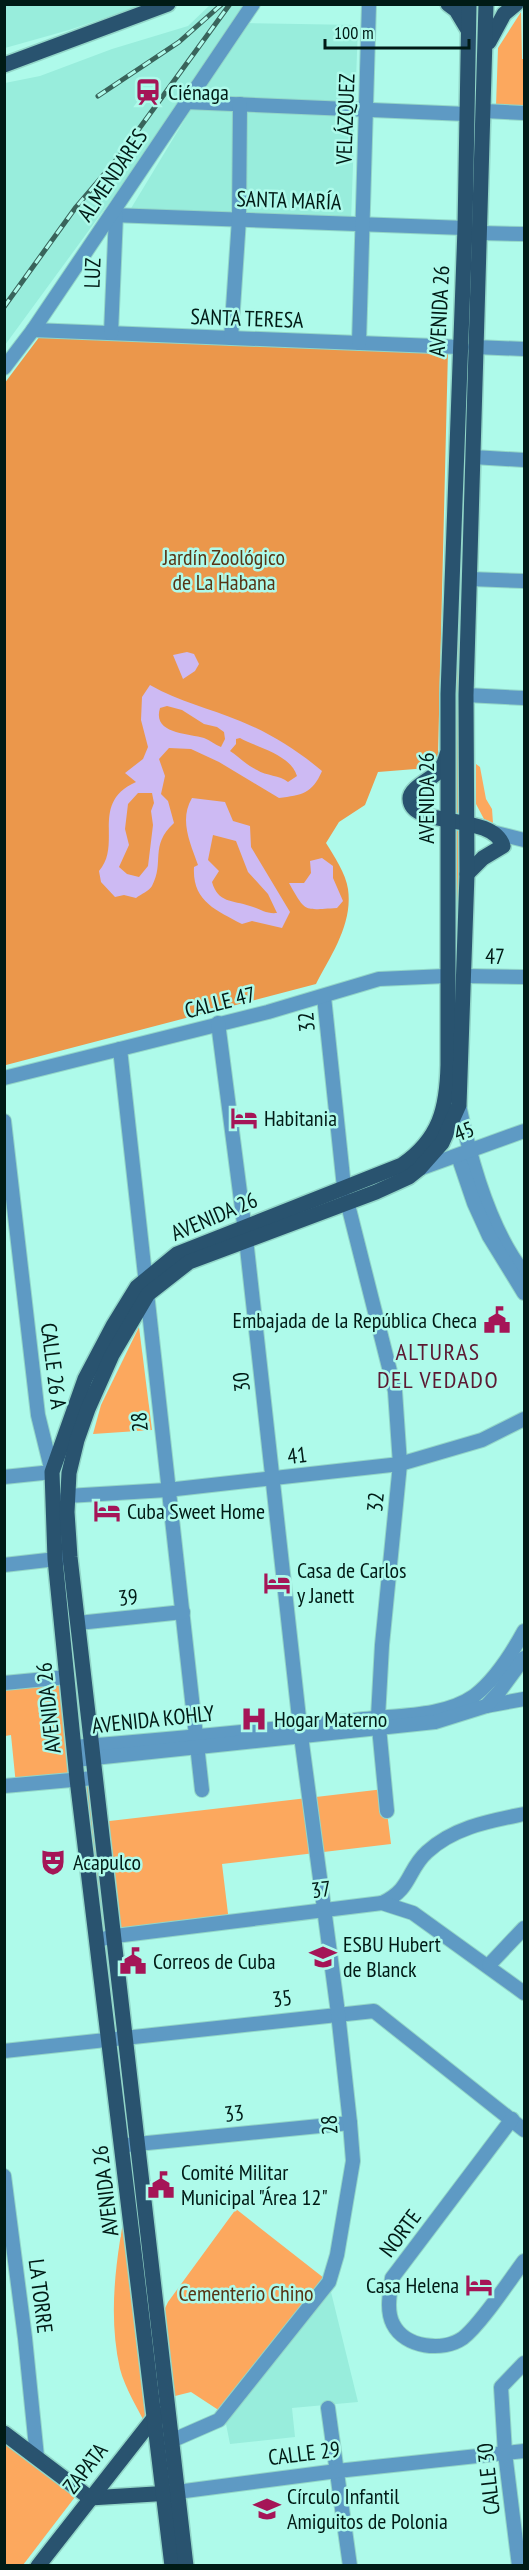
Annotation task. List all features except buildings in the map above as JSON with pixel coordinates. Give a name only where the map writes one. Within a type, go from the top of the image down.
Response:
[{"type":"main road","points":[[4,64],[168,4]]},
{"type":"main road","points":[[448,4],[456,10],[469,31]]},
{"type":"main road","name":"AVENIDA 26","points":[[345,1194],[397,1183],[419,1169],[448,1133],[459,1105],[467,874],[466,695],[473,457],[467,347],[465,228],[468,4]]},
{"type":"main road","name":"AVENIDA 26","points":[[118,2038],[98,1940],[77,1779],[67,1677],[63,1558],[52,1472],[85,1379],[129,1300],[147,1287],[177,1254],[245,1233],[345,1194],[402,1165],[423,1148],[434,1133],[447,1094],[448,752],[467,347],[480,233],[486,4]]},
{"type":"main road","points":[[486,47],[504,14],[516,4]]},
{"type":"main road","points":[[448,752],[439,771],[410,794],[412,806],[423,814],[465,823],[510,839]]},
{"type":"main road","points":[[467,874],[483,858],[510,839]]},
{"type":"main road","name":"AVENIDA 26","points":[[147,1287],[112,1355],[88,1409],[69,1473],[63,1558],[78,1623],[94,1778],[115,1936],[118,2038],[155,2417],[186,2565]]},
{"type":"main road","points":[[52,1472],[63,1481],[67,1496]]},
{"type":"main road","name":"AVENIDA 26","points":[[129,2145],[171,2441],[172,2565]]},
{"type":"main road","name":"ZAPATA","points":[[38,2565],[155,2417],[166,2398]]},
{"type":"main road","points":[[4,2433],[90,2498]]},
{"type":"main road","name":"CALLE 29","points":[[90,2498],[170,2493]]},
{"type":"street","name":"ALMENDARES","points":[[4,368],[113,215],[185,102],[253,4]]},
{"type":"street","name":"VELÁZQUEZ","points":[[359,343],[369,4]]},
{"type":"street","points":[[185,102],[466,114]]},
{"type":"street","points":[[231,338],[239,219],[240,104]]},
{"type":"street","points":[[484,111],[525,113]]},
{"type":"street","name":"SANTA MARÍA","points":[[113,215],[465,228]]},
{"type":"street","name":"LUZ","points":[[111,333],[113,215]]},
{"type":"street","points":[[480,233],[525,234]]},
{"type":"street","name":"SANTA TERESA","points":[[33,330],[525,349]]},
{"type":"street","points":[[473,457],[525,460]]},
{"type":"street","points":[[470,579],[525,581]]},
{"type":"street","points":[[466,695],[525,698]]},
{"type":"street","name":"CALLE 47","points":[[4,1078],[324,997],[379,979],[446,976]]},
{"type":"street","name":"47","points":[[464,976],[525,977]]},
{"type":"street","name":"32","points":[[324,997],[345,1194],[395,1391],[400,1464],[382,1645],[378,1723],[387,1811]]},
{"type":"street","name":"30","points":[[218,1023],[245,1233],[300,1731]]},
{"type":"street","name":"28","points":[[120,1049],[202,1790]]},
{"type":"street","points":[[459,1105],[463,1154],[483,1209],[521,1272],[525,1293]]},
{"type":"street","name":"CALLE 26 A","points":[[4,1121],[8,1197],[38,1414],[52,1472]]},
{"type":"street","name":"45","points":[[419,1169],[525,1131]]},
{"type":"street","name":"41","points":[[67,1496],[167,1490],[400,1464],[482,1440],[525,1419]]},
{"type":"street","points":[[4,1477],[52,1472]]},
{"type":"street","points":[[4,1565],[63,1558]]},
{"type":"street","name":"39","points":[[78,1623],[183,1612]]},
{"type":"street","name":"AVENIDA KOHLY","points":[[378,1723],[454,1706],[474,1696],[508,1658],[525,1631]]},
{"type":"street","name":"AVENIDA KOHLY","points":[[75,1754],[378,1723],[435,1722],[486,1706],[525,1658]]},
{"type":"street","points":[[4,1683],[67,1677]]},
{"type":"street","points":[[484,1686],[520,1699]]},
{"type":"street","points":[[486,1706],[520,1699]]},
{"type":"street","name":"28","points":[[171,2441],[219,2420],[329,2282],[337,2255],[353,2161],[338,2013],[300,1731]]},
{"type":"street","points":[[4,1786],[94,1778]]},
{"type":"street","points":[[382,1903],[405,1887],[426,1853],[458,1833],[478,1823],[525,1814]]},
{"type":"street","name":"37","points":[[98,1940],[382,1903],[413,1912],[525,1993]]},
{"type":"street","points":[[489,1965],[525,1928]]},
{"type":"street","name":"35","points":[[4,2051],[338,2013],[374,2011],[525,2130]]},
{"type":"street","name":"NORTE","points":[[512,2119],[392,2278],[388,2302],[393,2325],[404,2338],[423,2346],[442,2346],[462,2338],[525,2261]]},
{"type":"street","name":"33","points":[[129,2145],[350,2122]]},
{"type":"street","name":"LA TORRE","points":[[4,2176],[25,2338],[37,2457]]},
{"type":"street","name":"CALLE 30","points":[[519,2565],[505,2453],[501,2387],[525,2363]]},
{"type":"street","points":[[328,2408],[350,2565]]},
{"type":"street","name":"CALLE 29","points":[[170,2493],[337,2471],[525,2451]]},
{"type":"shaded area","points":[[5,4],[143,5],[69,30],[5,48]]},
{"type":"shaded area","points":[[210,5],[245,5],[147,151],[5,345],[5,83],[40,76],[112,49],[188,26]]},
{"type":"shaded area","points":[[243,23],[358,25],[351,221],[130,210]]},
{"type":"shaded area","points":[[187,652],[194,654],[199,664],[195,671],[183,679],[173,655]]},
{"type":"shaded area","points":[[150,685],[240,721],[283,743],[322,771],[310,789],[294,796],[279,798],[219,762],[191,749],[169,748],[159,759],[165,776],[161,794],[168,801],[174,823],[166,831],[159,847],[156,877],[151,888],[136,898],[124,895],[115,897],[101,882],[99,871],[106,860],[110,812],[114,801],[122,791],[136,782],[125,773],[143,759],[148,747],[141,720],[142,697]],"holes":[[[167,706],[182,710],[204,724],[217,727],[224,732],[225,739],[221,747],[204,738],[166,728],[159,717],[160,708]],[[240,738],[273,752],[288,762],[297,776],[288,782],[253,768],[230,751],[236,744],[236,739]],[[138,793],[152,793],[153,825],[148,866],[139,877],[127,874],[119,867],[129,845],[125,829],[128,804]]]},
{"type":"shaded area","points":[[192,798],[225,802],[233,821],[250,826],[251,847],[290,912],[282,928],[252,921],[242,924],[215,909],[201,896],[194,879],[194,867],[198,865],[187,831],[188,806]],"holes":[[[213,835],[236,841],[248,872],[268,894],[277,913],[226,900],[215,889],[212,882],[219,871],[208,860]]]},
{"type":"shaded area","points":[[322,858],[333,866],[333,878],[343,901],[337,908],[307,908],[299,900],[289,883],[304,883],[311,873],[310,861]]},
{"type":"shaded area","points":[[331,2292],[358,2402],[292,2408],[295,2437],[230,2444],[225,2419]]},
{"type":"green space","points":[[478,4],[459,658],[459,819],[454,818],[455,657],[475,5]]},
{"type":"green space","points":[[521,12],[524,106],[496,106],[498,48]]},
{"type":"green space","name":"Jardín Zoológico de La Habana","points":[[40,336],[359,350],[448,350],[438,755],[428,768],[378,772],[365,805],[339,822],[326,843],[345,877],[349,902],[340,939],[316,984],[6,1065],[4,384]]},
{"type":"green space","points":[[476,764],[480,767],[486,799],[492,809],[493,823],[484,819],[476,804]]},
{"type":"green space","points":[[454,824],[460,825],[456,1085],[450,1114],[444,1127],[437,1140],[418,1162],[394,1179],[249,1232],[404,1170],[428,1150],[442,1129],[449,1107],[452,1086]]},
{"type":"green space","points":[[139,1327],[152,1430],[93,1434],[101,1405]]},
{"type":"green space","points":[[67,1677],[77,1779],[16,1785],[11,1735],[5,1736],[5,1683]]},
{"type":"green space","points":[[84,1783],[88,1783],[108,1935],[103,1936]]},
{"type":"green space","points":[[384,1789],[391,1844],[222,1864],[229,1922],[115,1936],[101,1822]]},
{"type":"green space","points":[[128,2196],[155,2417],[147,2427],[122,2376],[114,2326],[117,2260]]},
{"type":"green space","name":"Cementerio Chino","points":[[236,2209],[329,2282],[223,2413],[191,2392],[167,2398],[159,2321],[168,2302]]},
{"type":"green space","points":[[4,2443],[75,2497],[23,2565],[5,2565]]},
{"type":"railway","points":[[98,96],[179,42],[222,4]]},
{"type":"railway","points":[[4,307],[76,207],[117,159],[230,4]]},
{"type":"place","name":"Ciénaga","points":[[148,92]]},
{"type":"place","name":"Habitania","points":[[244,1118]]},
{"type":"place","name":"Embajada de la República Checa","points":[[497,1320]]},
{"type":"place","name":"Cuba Sweet Home","points":[[107,1511]]},
{"type":"place","name":"Casa de Carlos y Janett","points":[[277,1583]]},
{"type":"place","name":"Hogar Materno","points":[[254,1719]]},
{"type":"place","name":"Acapulco","points":[[53,1862]]},
{"type":"place","name":"ESBU Hubert de Blanck","points":[[323,1957]]},
{"type":"place","name":"Correos de Cuba","points":[[133,1961]]},
{"type":"place","name":"Comité Militar Municipal \"Área 12\"","points":[[161,2185]]},
{"type":"place","name":"Casa Helena","points":[[479,2285]]},
{"type":"place","name":"Círculo Infantil Amiguitos de Polonia","points":[[267,2509]]},
{"type":"district","name":"ALTURAS DEL VEDADO","points":[[438,1365]]}]
